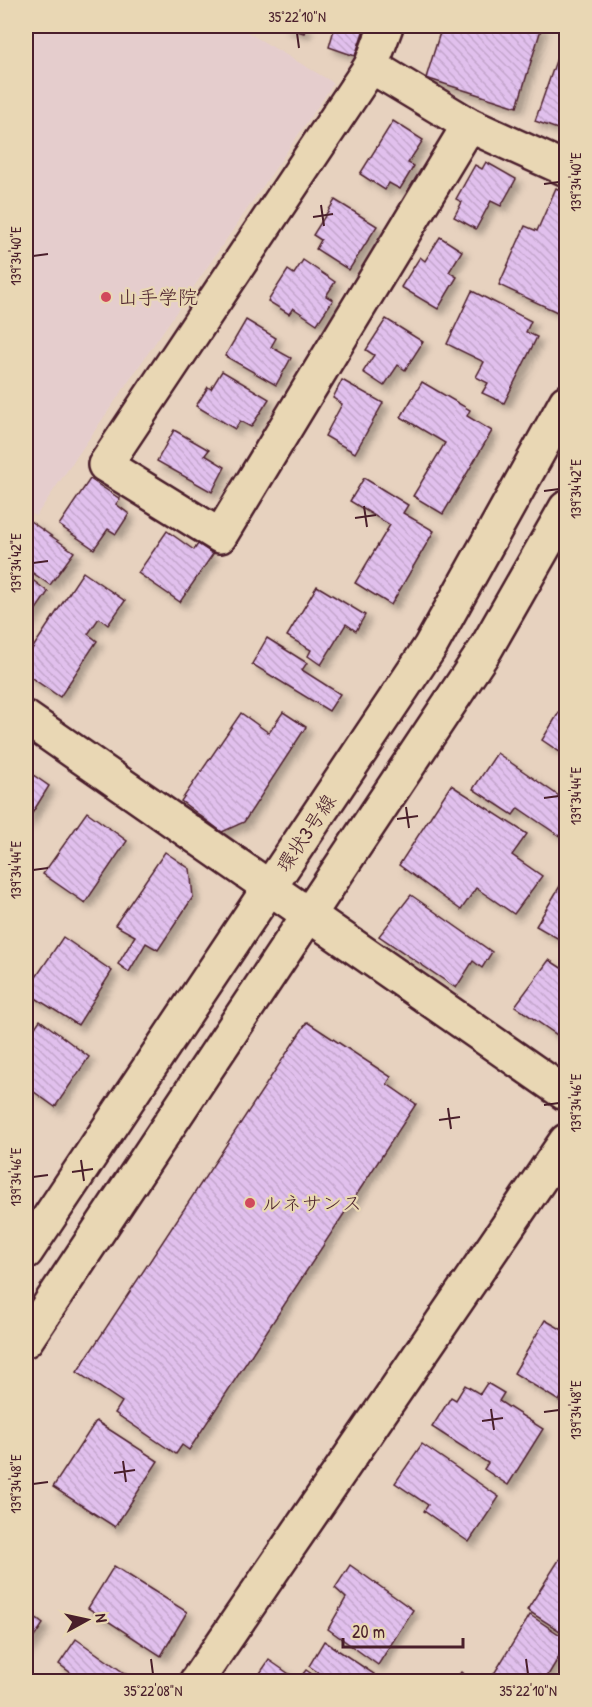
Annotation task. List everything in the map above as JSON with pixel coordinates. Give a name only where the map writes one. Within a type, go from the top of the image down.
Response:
[{"type":"street","points":[[386,26],[371,66],[105,465],[220,536],[469,125]]},
{"type":"street","points":[[371,66],[469,125],[567,169]]},
{"type":"street","name":"環状3号線","points":[[26,1252],[430,647],[567,402]]},
{"type":"street","points":[[26,1340],[486,650],[567,508]]},
{"type":"street","points":[[26,718],[567,1094]]},
{"type":"street","points":[[196,1682],[567,1141]]},
{"type":"shaded area","name":"山手学院","points":[[26,26],[237,26],[334,83],[36,516],[26,511]]},
{"type":"building","points":[[281,26],[306,26],[304,33]]},
{"type":"building","points":[[335,26],[365,26],[355,56],[329,47]]},
{"type":"building","points":[[442,26],[542,26],[517,107],[426,78]]},
{"type":"building","points":[[566,32],[566,132],[535,121]]},
{"type":"building","points":[[393,121],[423,140],[408,163],[414,166],[400,189],[389,183],[385,190],[360,174]]},
{"type":"building","points":[[486,162],[516,179],[501,206],[491,201],[476,229],[454,217],[462,202],[456,199],[475,165],[482,169]]},
{"type":"building","points":[[556,188],[566,193],[566,291],[557,312],[499,285],[525,226],[537,231]]},
{"type":"building","points":[[335,200],[377,226],[349,270],[316,249],[321,240],[313,235]]},
{"type":"building","points":[[440,237],[462,251],[449,272],[457,277],[438,309],[401,287],[420,257],[425,261]]},
{"type":"building","points":[[303,260],[335,282],[326,296],[333,300],[317,324],[293,308],[289,314],[268,301],[288,270],[294,274]]},
{"type":"building","points":[[472,291],[531,321],[526,332],[537,337],[504,403],[482,393],[488,383],[476,377],[484,362],[447,344]]},
{"type":"building","points":[[386,319],[423,342],[405,370],[398,365],[384,386],[363,372],[374,355],[366,350]]},
{"type":"building","points":[[246,320],[276,338],[271,347],[291,358],[276,385],[225,356]]},
{"type":"building","points":[[222,371],[269,399],[251,427],[240,421],[235,429],[196,406],[208,387],[211,389]]},
{"type":"building","points":[[342,380],[383,403],[355,453],[325,436],[342,404],[333,398]]},
{"type":"building","points":[[422,382],[470,410],[467,416],[492,431],[443,514],[413,496],[445,443],[401,417]]},
{"type":"building","points":[[174,430],[209,450],[205,455],[225,467],[212,492],[157,461]]},
{"type":"building","points":[[364,478],[408,505],[403,513],[434,531],[391,605],[355,583],[390,525],[350,501]]},
{"type":"building","points":[[90,479],[120,499],[116,504],[129,514],[116,534],[108,529],[94,549],[59,525]]},
{"type":"building","points":[[30,521],[74,552],[50,585],[26,568],[26,528]]},
{"type":"building","points":[[167,531],[194,550],[198,544],[213,554],[180,602],[138,573]]},
{"type":"building","points":[[83,572],[125,601],[108,625],[99,618],[88,634],[97,641],[60,697],[26,674],[26,658]]},
{"type":"building","points":[[26,575],[48,592],[26,624]]},
{"type":"building","points":[[317,586],[365,615],[356,631],[346,624],[321,665],[308,656],[311,650],[287,636]]},
{"type":"building","points":[[267,638],[307,663],[302,670],[340,694],[329,711],[252,664]]},
{"type":"building","points":[[566,701],[566,756],[542,740]]},
{"type":"building","points":[[283,712],[306,727],[244,822],[222,832],[181,801],[241,713],[269,733]]},
{"type":"building","points":[[497,753],[566,801],[566,829],[561,837],[518,808],[513,815],[473,789]]},
{"type":"building","points":[[26,770],[49,786],[26,823]]},
{"type":"building","points":[[451,785],[527,834],[512,855],[542,876],[514,914],[476,888],[461,910],[399,865]]},
{"type":"building","points":[[87,812],[127,841],[85,903],[43,874]]},
{"type":"building","points":[[165,852],[190,869],[193,897],[158,950],[146,943],[129,972],[118,964],[135,936],[115,925]]},
{"type":"building","points":[[566,876],[566,943],[536,926]]},
{"type":"building","points":[[411,895],[492,952],[482,968],[473,961],[456,988],[379,936]]},
{"type":"building","points":[[63,937],[112,971],[78,1025],[26,992]]},
{"type":"building","points":[[549,960],[566,971],[566,1041],[515,1006]]},
{"type":"building","points":[[40,1020],[89,1057],[55,1107],[26,1086],[26,1040]]},
{"type":"building","points":[[307,1022],[391,1077],[387,1084],[416,1104],[189,1450],[182,1445],[176,1454],[115,1413],[122,1402],[77,1372]]},
{"type":"building","points":[[545,1320],[566,1332],[566,1389],[559,1401],[514,1373]]},
{"type":"building","points":[[487,1383],[504,1393],[499,1401],[543,1429],[508,1485],[484,1469],[488,1463],[432,1427],[451,1397],[456,1400],[465,1385],[480,1394]]},
{"type":"building","points":[[96,1421],[158,1461],[115,1527],[53,1487]]},
{"type":"building","points":[[422,1444],[499,1497],[469,1542],[424,1511],[428,1505],[395,1483]]},
{"type":"building","points":[[566,1549],[566,1635],[527,1610]]},
{"type":"building","points":[[350,1565],[413,1610],[378,1665],[328,1629],[346,1598],[335,1588]]},
{"type":"building","points":[[114,1566],[187,1612],[161,1656],[88,1608]]},
{"type":"building","points":[[26,1611],[43,1624],[26,1649]]},
{"type":"building","points":[[530,1615],[566,1639],[566,1645],[544,1682],[499,1682],[492,1677]]},
{"type":"building","points":[[76,1639],[137,1682],[83,1682],[59,1664]]},
{"type":"building","points":[[324,1641],[374,1674],[370,1682],[332,1682],[309,1666]]},
{"type":"building","points":[[269,1660],[298,1680],[306,1670],[323,1682],[254,1682]]},
{"type":"building","points":[[461,1672],[475,1682],[454,1682]]},
{"type":"place","name":"山手学院","points":[[106,297]]},
{"type":"place","name":"ルネサンス","points":[[250,1203]]}]
